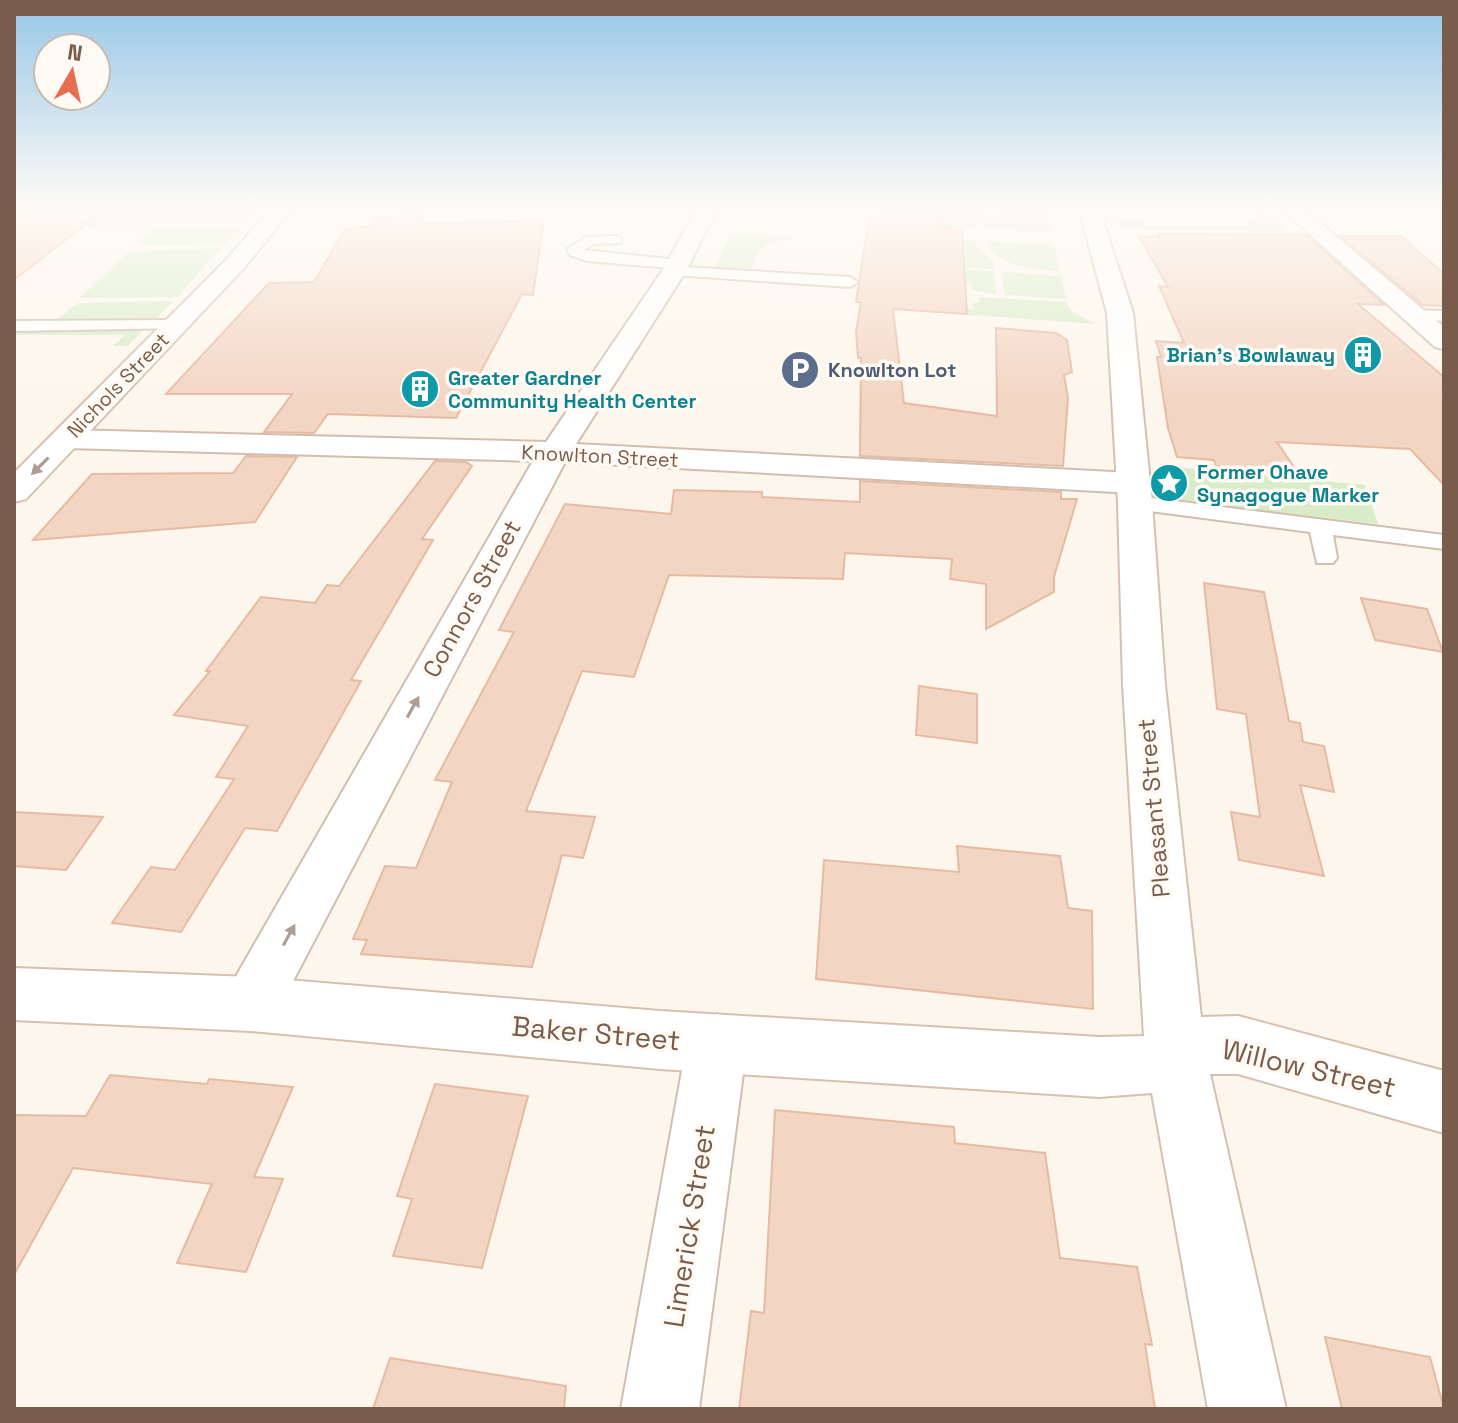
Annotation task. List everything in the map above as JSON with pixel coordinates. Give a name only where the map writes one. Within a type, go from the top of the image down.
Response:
[{"type":"street","name":"Nichols Street","points":[[14,492],[228,271]]},
{"type":"street","name":"Connors Street","points":[[251,1004],[540,475],[673,271]]},
{"type":"street","name":"Pleasant Street","points":[[1108,271],[1119,307],[1134,493],[1144,685],[1175,1053],[1247,1409]]},
{"type":"street","points":[[1362,271],[1444,341]]},
{"type":"street","name":"Knowlton Street","points":[[67,439],[555,452],[1134,493]]},
{"type":"street","name":"Baker Street","points":[[14,994],[251,1004],[717,1043],[1099,1067],[1146,1066],[1175,1053]]},
{"type":"street","name":"Limerick Street","points":[[660,1409],[717,1043]]},
{"type":"street","name":"Willow Street","points":[[1175,1053],[1190,1046],[1238,1045],[1444,1102]]},
{"type":"lane","points":[[717,271],[850,282]]},
{"type":"lane","points":[[773,294],[778,278]]},
{"type":"lane","points":[[1411,315],[1444,316]]},
{"type":"lane","points":[[14,326],[176,325]]},
{"type":"lane","points":[[1134,493],[1320,526],[1444,542]]},
{"type":"lane","points":[[1320,526],[1325,558]]},
{"type":"green space","points":[[108,271],[200,271],[178,297],[80,298]]},
{"type":"green space","points":[[943,271],[994,271],[996,294],[972,290],[971,284],[942,282]]},
{"type":"green space","points":[[1002,272],[1061,276],[1066,299],[1005,295]]},
{"type":"green space","points":[[979,297],[1066,302],[1071,311],[1096,324],[944,313],[944,307],[973,309],[973,303],[979,303]]},
{"type":"green space","points":[[173,301],[153,322],[54,322],[78,303]]},
{"type":"green space","points":[[146,328],[127,346],[113,346],[125,335],[14,335],[14,329]]},
{"type":"green space","points":[[1164,466],[1365,485],[1378,524],[1164,499]]},
{"type":"building","points":[[14,271],[25,271],[14,280]]},
{"type":"building","points":[[320,271],[536,271],[533,295],[522,294],[456,418],[328,414],[314,433],[264,432],[292,394],[166,394],[269,283],[314,282]]},
{"type":"building","points":[[861,271],[964,271],[967,314],[893,309],[904,403],[997,416],[996,328],[1056,333],[1067,340],[1072,372],[1064,375],[1068,398],[1063,466],[860,456],[861,358],[858,358],[856,332],[861,302],[856,302]]},
{"type":"building","points":[[1159,271],[1347,271],[1384,305],[1358,304],[1444,377],[1444,485],[1410,449],[1277,442],[1298,473],[1216,466],[1214,460],[1177,457],[1168,428],[1157,357],[1161,357],[1156,341],[1184,343],[1159,286],[1168,287]]},
{"type":"building","points":[[1383,271],[1441,271],[1444,274],[1444,306],[1423,305]]},
{"type":"building","points":[[246,456],[297,457],[255,522],[33,540],[92,474],[233,473]]},
{"type":"building","points":[[435,461],[466,462],[472,466],[422,539],[433,540],[351,680],[361,681],[277,831],[245,828],[181,932],[112,923],[151,867],[175,870],[234,779],[216,777],[248,726],[174,715],[210,671],[206,671],[261,597],[315,603],[327,585],[339,586]]},
{"type":"building","points":[[860,481],[1061,492],[1061,499],[1077,499],[1054,577],[1054,592],[986,629],[986,584],[950,579],[952,559],[845,553],[843,579],[669,575],[634,677],[582,671],[526,811],[595,817],[583,858],[562,855],[532,967],[361,954],[367,940],[353,939],[385,866],[416,868],[452,782],[435,780],[514,632],[499,630],[565,504],[671,514],[674,490],[762,492],[762,497],[860,502]]},
{"type":"building","points":[[1204,583],[1264,592],[1289,721],[1300,723],[1303,742],[1324,746],[1334,792],[1300,785],[1324,876],[1239,860],[1231,812],[1260,817],[1246,714],[1217,709]]},
{"type":"building","points":[[1361,598],[1427,609],[1443,652],[1375,640]]},
{"type":"building","points":[[919,686],[977,694],[977,743],[916,735]]},
{"type":"building","points":[[14,812],[103,817],[66,870],[14,866]]},
{"type":"building","points":[[957,846],[1060,856],[1068,908],[1092,911],[1093,1009],[816,979],[824,860],[959,872]]},
{"type":"building","points":[[110,1075],[207,1084],[209,1079],[293,1087],[254,1177],[283,1179],[246,1272],[177,1263],[212,1184],[73,1168],[14,1275],[14,1115],[86,1116]]},
{"type":"building","points":[[435,1084],[528,1096],[482,1268],[393,1256],[412,1199],[397,1196]]},
{"type":"building","points":[[775,1110],[954,1127],[955,1143],[1045,1153],[1060,1258],[1137,1267],[1152,1345],[1145,1344],[1155,1409],[739,1409],[751,1311],[764,1313]]},
{"type":"building","points":[[1325,1337],[1430,1357],[1444,1409],[1342,1409]]},
{"type":"building","points":[[390,1358],[566,1386],[564,1409],[373,1409]]},
{"type":"place","name":"Brian's Bowlaway","points":[[1363,355]]},
{"type":"place","name":"Knowlton Lot","points":[[800,370]]},
{"type":"place","name":"Greater Gardner Community Health Center","points":[[420,389]]},
{"type":"place","name":"Former Ohave Synagogue Marker","points":[[1169,483]]}]
